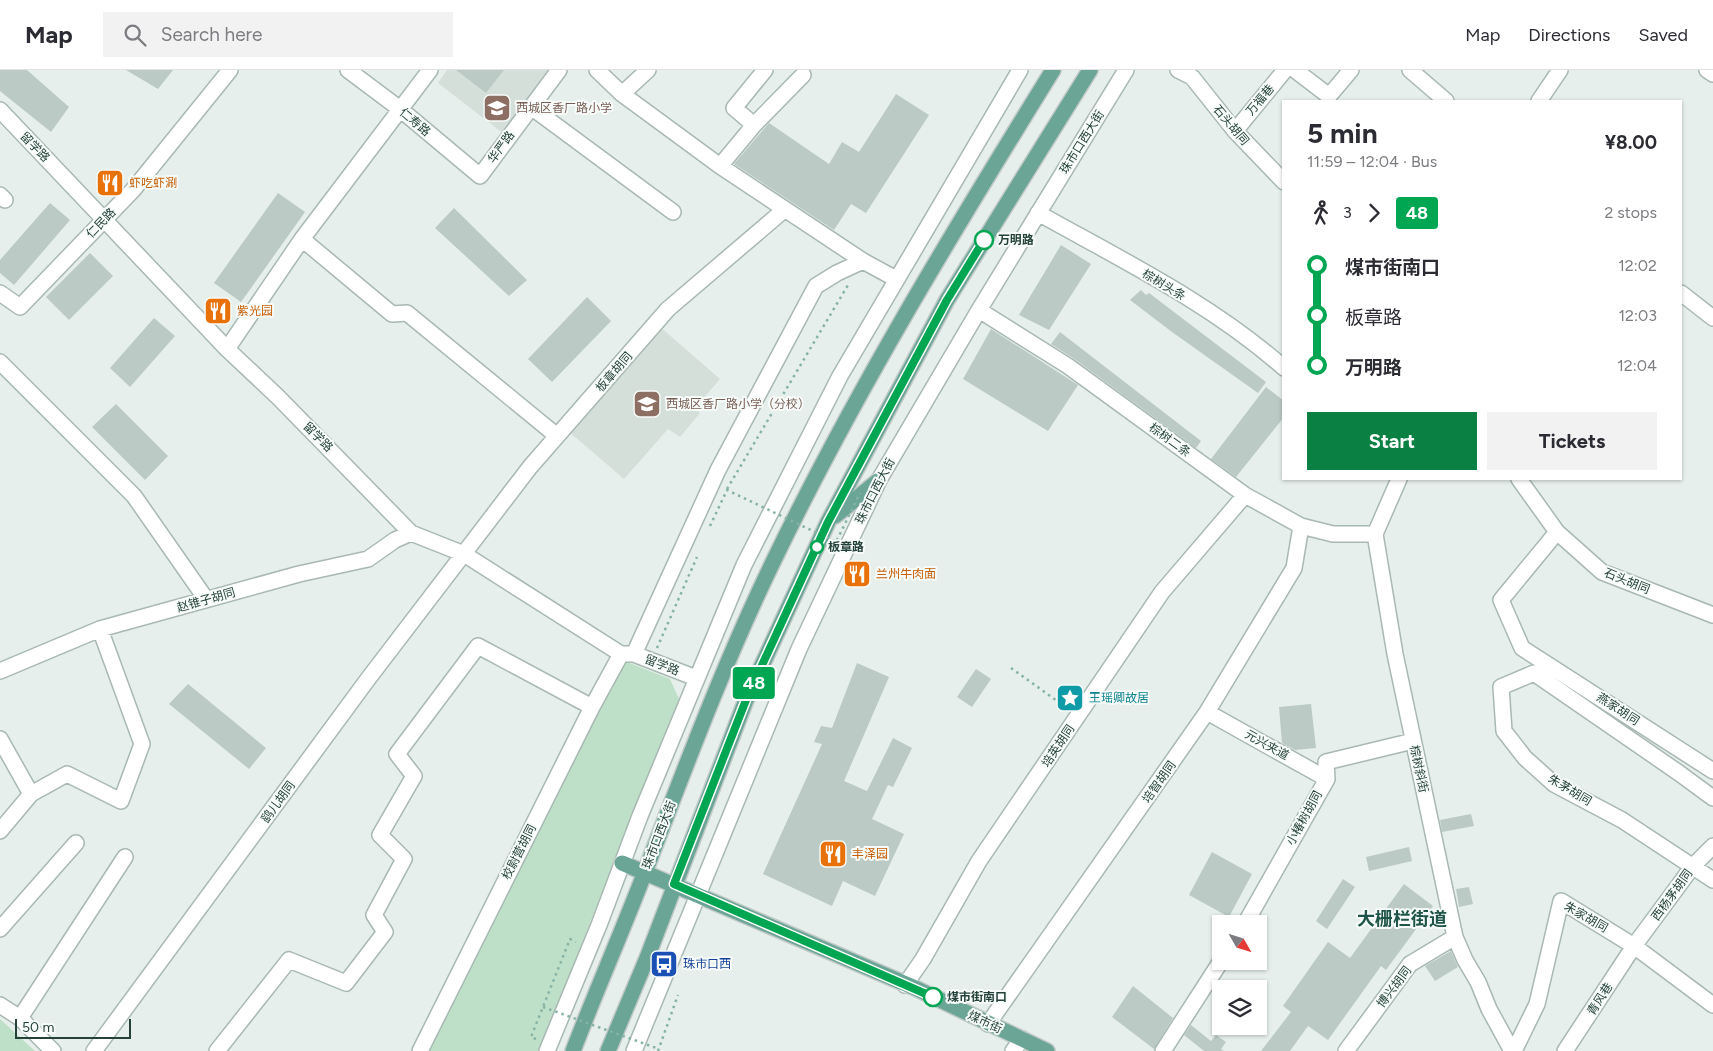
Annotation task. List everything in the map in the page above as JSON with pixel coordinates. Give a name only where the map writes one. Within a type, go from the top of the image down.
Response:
[{"type":"main road","name":"珠市口西大街","points":[[573,1051],[667,812],[749,612],[813,480],[954,231],[1053,70]]},
{"type":"main road","points":[[608,1051],[647,958],[746,700],[828,522],[947,300],[1090,70]]},
{"type":"main road","points":[[828,522],[879,480]]},
{"type":"main road","name":"煤市街","points":[[622,863],[913,987],[988,1024],[1018,1045],[1048,1051]]},
{"type":"street","name":"仁民路","points":[[0,293],[20,307],[133,190],[230,70]]},
{"type":"street","name":"仁寿路","points":[[348,70],[400,109],[480,176]]},
{"type":"street","points":[[227,349],[302,239],[430,70]]},
{"type":"street","name":"华严路","points":[[480,176],[559,70]]},
{"type":"street","points":[[597,70],[622,94],[720,166],[863,261],[896,279]]},
{"type":"street","points":[[622,94],[648,70]]},
{"type":"street","name":"珠市口西大街","points":[[547,1051],[640,816],[744,565],[840,376],[1020,70]]},
{"type":"street","name":"珠市口西大街","points":[[634,1051],[799,649],[879,480],[979,310],[1126,70]]},
{"type":"street","name":"石头胡同","points":[[1178,70],[1192,77],[1235,131],[1282,180]]},
{"type":"street","name":"万福巷","points":[[1235,131],[1285,70]]},
{"type":"street","points":[[1295,70],[1329,96],[1351,70]]},
{"type":"street","points":[[1410,70],[1445,100]]},
{"type":"street","points":[[1540,100],[1560,70]]},
{"type":"street","points":[[1707,70],[1713,74]]},
{"type":"street","points":[[754,125],[734,108],[763,71]]},
{"type":"street","points":[[720,166],[754,125],[803,74]]},
{"type":"street","points":[[531,107],[673,212]]},
{"type":"street","name":"留学路","points":[[0,110],[227,349],[298,417],[412,533],[464,554],[627,654],[696,678]]},
{"type":"street","name":"板章胡同","points":[[464,554],[530,467],[668,309],[784,210]]},
{"type":"street","name":"棕树头条","points":[[1038,213],[1174,289],[1258,345],[1282,366]]},
{"type":"street","points":[[302,239],[392,314],[407,313],[558,436]]},
{"type":"street","name":"校尉营胡同","points":[[420,1051],[592,707],[627,654],[718,470],[816,286],[837,273],[863,261]]},
{"type":"street","points":[[1682,294],[1713,318]]},
{"type":"street","name":"棕树二条","points":[[979,310],[1068,366],[1245,495],[1301,526],[1333,534],[1375,534]]},
{"type":"street","points":[[0,362],[134,496],[206,599]]},
{"type":"street","points":[[1375,534],[1396,480]]},
{"type":"street","name":"石头胡同","points":[[1520,480],[1558,532],[1602,572],[1713,615]]},
{"type":"street","name":"培英胡同","points":[[906,985],[924,959],[979,861],[1162,592],[1245,495]]},
{"type":"street","name":"培智胡同","points":[[988,1024],[1208,712],[1294,568],[1301,526]]},
{"type":"street","name":"燕家胡同","points":[[1558,532],[1502,600],[1522,648],[1713,771]]},
{"type":"street","name":"赵锥子胡同","points":[[0,671],[100,629],[299,574],[368,559],[395,540],[412,533]]},
{"type":"street","name":"棕树斜街","points":[[1375,534],[1395,654],[1455,937],[1465,960],[1478,982],[1489,1009],[1513,1051]]},
{"type":"street","name":"鹞儿胡同","points":[[94,1051],[368,679],[464,554]]},
{"type":"street","points":[[0,831],[31,794],[67,774],[121,801],[142,744],[100,629]]},
{"type":"street","points":[[216,1051],[289,960],[346,983],[385,932],[374,915],[404,859],[380,835],[414,776],[397,754],[478,646],[592,707]]},
{"type":"street","name":"朱茅胡同","points":[[1713,798],[1534,673],[1501,688],[1504,731],[1525,758],[1554,784],[1622,820],[1713,880]]},
{"type":"street","name":"元兴夹道","points":[[1208,712],[1327,778]]},
{"type":"street","points":[[0,739],[31,794]]},
{"type":"street","name":"小椿树胡同","points":[[1250,915],[1327,778],[1326,762],[1413,741]]},
{"type":"street","points":[[0,929],[76,843]]},
{"type":"street","name":"西杨茅胡同","points":[[1634,946],[1693,866],[1713,846]]},
{"type":"street","points":[[20,1018],[125,857]]},
{"type":"street","name":"朱家胡同","points":[[1513,1051],[1537,1004],[1561,901],[1634,946],[1713,1005]]},
{"type":"street","name":"博兴胡同","points":[[1346,1051],[1410,964],[1455,937]]},
{"type":"street","name":"青风巷","points":[[1566,1051],[1634,946]]},
{"type":"street","points":[[1163,1051],[1215,970]]},
{"type":"street","points":[[0,1005],[20,1018],[53,1051]]},
{"type":"path","points":[[706,534],[727,490],[863,261]]},
{"type":"path","points":[[727,490],[836,542],[860,493]]},
{"type":"path","points":[[651,661],[699,553]]},
{"type":"path","points":[[1011,668],[1079,716]]},
{"type":"path","points":[[531,1037],[570,939],[577,942]]},
{"type":"path","points":[[543,1007],[658,1050],[678,995]]},
{"type":"shaded area","name":"西城区香厂路小学","points":[[447,70],[553,70],[504,134],[438,83]]},
{"type":"shaded area","name":"西城区香厂路小学（分校）","points":[[659,326],[720,379],[695,408],[700,413],[680,437],[668,429],[624,479],[567,430]]},
{"type":"green space","points":[[622,660],[670,679],[679,699],[539,1051],[423,1051]]},
{"type":"green space","points":[[0,1019],[35,1051],[0,1051]]},
{"type":"building","points":[[0,70],[27,70],[69,107],[51,132],[0,91]]},
{"type":"building","points":[[126,70],[173,70],[158,89]]},
{"type":"building","points":[[456,70],[504,70],[486,93]]},
{"type":"building","points":[[896,94],[929,115],[866,213],[851,204],[834,230],[734,164],[769,123],[829,164],[842,142],[859,152]]},
{"type":"building","points":[[278,193],[305,212],[241,302],[214,283]]},
{"type":"building","points":[[50,203],[70,220],[14,285],[0,273],[0,260]]},
{"type":"building","points":[[454,208],[527,280],[509,296],[435,228]]},
{"type":"building","points":[[1061,245],[1091,264],[1049,330],[1019,315]]},
{"type":"building","points":[[90,253],[113,276],[69,320],[46,297]]},
{"type":"building","points":[[1141,290],[1146,295],[1149,293],[1266,382],[1258,393],[1130,300]]},
{"type":"building","points":[[587,297],[611,321],[552,382],[528,359]]},
{"type":"building","points":[[154,318],[175,336],[130,387],[110,368]]},
{"type":"building","points":[[991,329],[1078,385],[1048,431],[963,379]]},
{"type":"building","points":[[1060,332],[1201,441],[1196,448],[1051,344]]},
{"type":"building","points":[[1266,387],[1282,399],[1282,420],[1236,477],[1211,459]]},
{"type":"building","points":[[116,404],[168,456],[145,480],[92,427]]},
{"type":"building","name":"丰泽园","points":[[857,663],[889,677],[844,781],[867,791],[893,738],[912,748],[893,787],[888,785],[872,819],[904,834],[875,896],[843,881],[832,906],[763,874],[822,744],[814,742],[821,726],[832,728]]},
{"type":"building","points":[[976,669],[991,679],[972,707],[957,697]]},
{"type":"building","points":[[188,684],[266,748],[249,769],[169,704]]},
{"type":"building","points":[[1311,704],[1316,748],[1295,750],[1282,743],[1279,707]]},
{"type":"building","points":[[1471,814],[1474,826],[1442,832],[1440,820]]},
{"type":"building","points":[[1409,847],[1412,861],[1369,871],[1366,857]]},
{"type":"building","points":[[1212,852],[1252,874],[1230,915],[1225,915],[1189,895]]},
{"type":"building","points":[[1343,879],[1355,887],[1327,929],[1316,921]]},
{"type":"building","points":[[1404,884],[1433,906],[1386,970],[1381,966],[1328,1040],[1308,1026],[1290,1051],[1261,1051],[1291,1012],[1283,1006],[1328,942],[1350,958]]},
{"type":"building","points":[[1469,887],[1473,904],[1459,907],[1456,889]]},
{"type":"building","points":[[1451,951],[1458,967],[1435,981],[1425,966]]},
{"type":"building","points":[[1133,986],[1173,1018],[1154,1049],[1112,1017]]},
{"type":"building","points":[[1191,1025],[1211,1041],[1216,1035],[1226,1042],[1221,1049],[1224,1051],[1204,1051],[1184,1035]]},
{"type":"bus line","name":"48","points":[[933,997],[674,884],[694,838],[746,700],[828,522],[947,300],[984,240]]},
{"type":"place","name":"西城区香厂路小学","points":[[497,108]]},
{"type":"place","name":"虾吃虾涮","points":[[110,183]]},
{"type":"place","name":"万明路","points":[[984,240]]},
{"type":"place","name":"紫光园","points":[[218,311]]},
{"type":"place","name":"西城区香厂路小学（分校）","points":[[647,404]]},
{"type":"place","name":"板章路","points":[[817,547]]},
{"type":"place","name":"兰州牛肉面","points":[[857,574]]},
{"type":"place","name":"王瑶卿故居","points":[[1070,698]]},
{"type":"place","name":"丰泽园","points":[[833,854]]},
{"type":"place","name":"珠市口西","points":[[664,964]]},
{"type":"place","name":"煤市街南口","points":[[933,997]]},
{"type":"district","name":"大栅栏街道","points":[[1402,919]]}]
